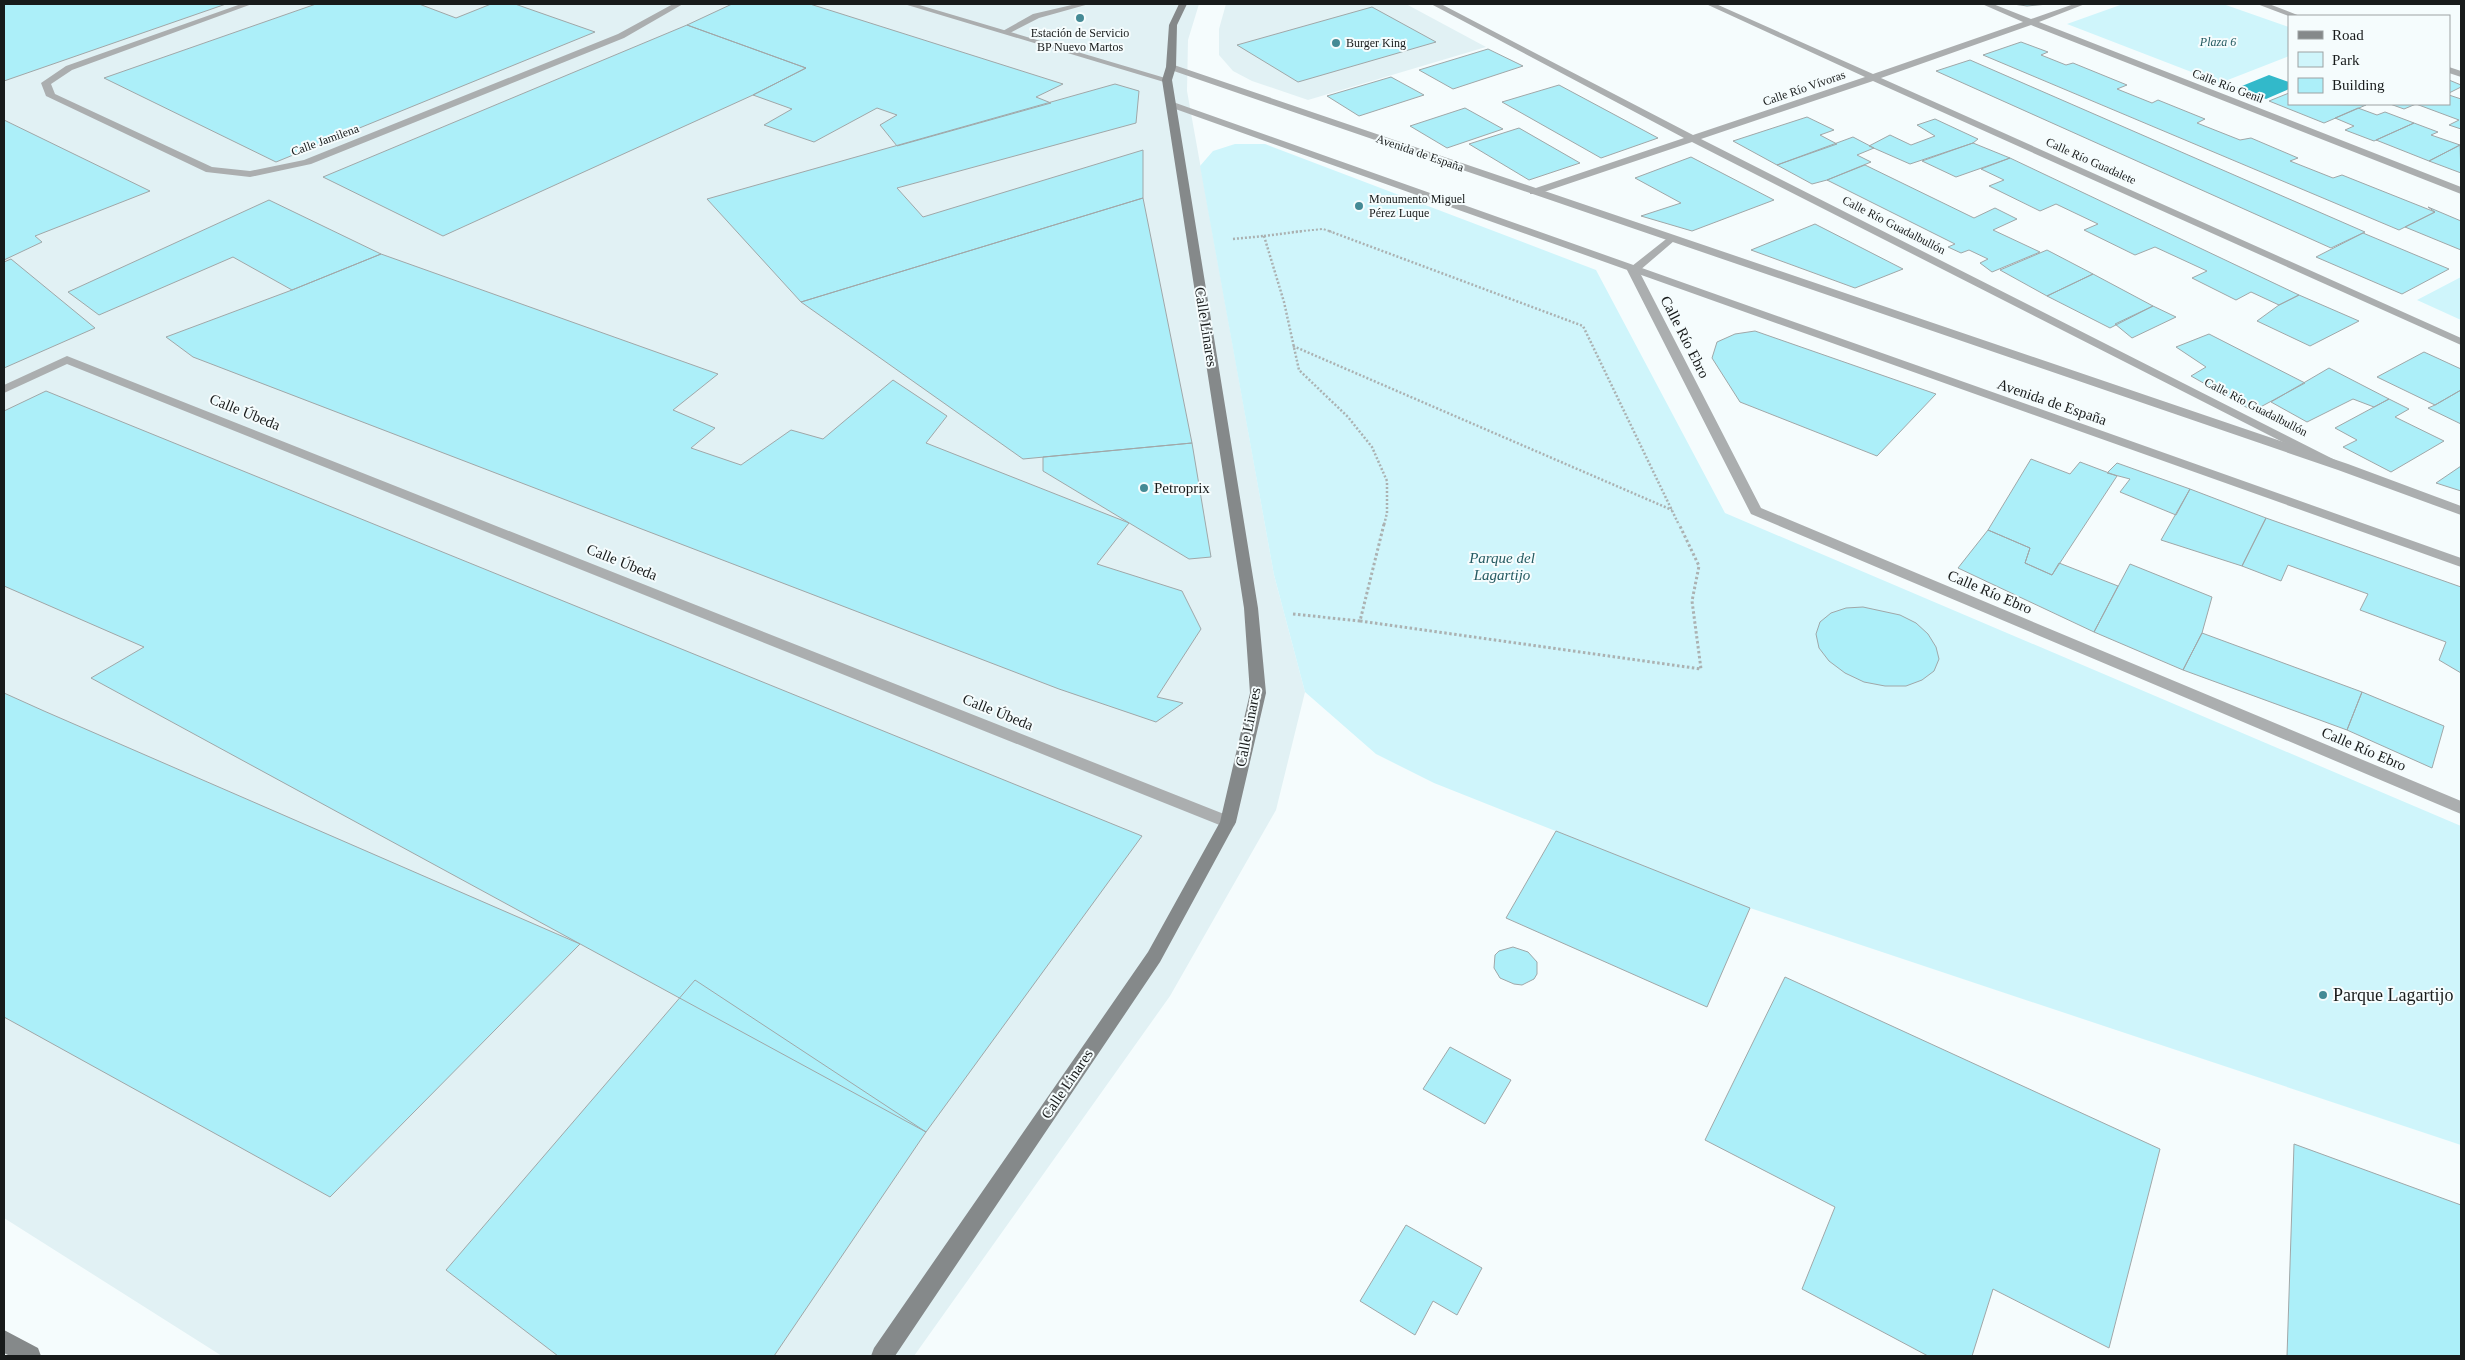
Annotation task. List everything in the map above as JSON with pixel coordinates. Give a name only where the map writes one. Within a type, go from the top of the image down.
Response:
[{"type":"main road","name":"Calle Linares","points":[[882,1356],[1154,957],[1228,822],[1258,693],[1251,608],[1170,104],[1169,73],[1173,25],[1183,4]]},
{"type":"main road","points":[[4,1341],[30,1356]]},
{"type":"street","name":"Calle Jamilena","points":[[248,4],[69,68],[46,83],[51,96],[210,170],[250,174],[316,158],[621,36],[679,4]]},
{"type":"street","name":"Avenida de España","points":[[908,4],[1005,32],[1169,73],[1534,192],[2343,467],[2461,511]]},
{"type":"street","points":[[1005,32],[1036,16],[1085,4]]},
{"type":"street","name":"Calle Río Guadalbullón","points":[[1435,4],[1694,139],[2343,467]]},
{"type":"street","name":"Calle Río Guadalete","points":[[1710,4],[2461,342]]},
{"type":"street","name":"Calle Río Genil","points":[[1986,4],[2461,191]]},
{"type":"street","name":"Calle Río Vívoras","points":[[1534,192],[1694,139],[2081,4]]},
{"type":"street","points":[[2261,4],[2293,15]]},
{"type":"street","name":"Avenida de España","points":[[1170,104],[1632,270],[2461,563]]},
{"type":"street","points":[[1632,270],[1670,239]]},
{"type":"street","name":"Calle Río Ebro","points":[[1632,270],[1756,511],[2461,808]]},
{"type":"street","name":"Calle Úbeda","points":[[4,389],[67,360],[1228,822]]},
{"type":"path","points":[[1193,242],[1323,229],[1583,326],[1699,566],[1692,600],[1701,668],[1360,621],[1251,608]]},
{"type":"path","points":[[1264,236],[1284,302],[1299,370],[1354,424],[1372,447],[1387,481],[1387,514],[1360,621]]},
{"type":"path","points":[[1293,346],[1672,510]]},
{"type":"shaded area","points":[[4,4],[1199,4],[1188,40],[1187,91],[1274,575],[1305,692],[1276,810],[1170,996],[914,1356],[222,1356],[4,1218]]},
{"type":"shaded area","points":[[1226,4],[1406,4],[1486,47],[1308,100],[1252,81],[1233,71],[1219,55],[1219,29]]},
{"type":"green space","name":"Plaza 6","points":[[2123,4],[2223,4],[2288,27],[2288,56],[2220,83],[2067,24]]},
{"type":"green space","name":"Parque del Lagartijo","points":[[1235,144],[1265,144],[1596,270],[1725,513],[2461,826],[2461,1145],[1750,908],[1434,783],[1376,754],[1305,692],[1274,575],[1200,166],[1213,151]]},
{"type":"green space","points":[[2461,277],[2461,320],[2417,300]]},
{"type":"water","points":[[2269,75],[2288,82],[2288,89],[2266,99],[2237,88]]},
{"type":"building","points":[[4,4],[226,4],[4,81]]},
{"type":"building","points":[[316,4],[419,4],[456,18],[491,4],[515,4],[595,32],[276,162],[104,78]]},
{"type":"building","points":[[732,4],[810,4],[1063,84],[1036,97],[1051,103],[897,146],[880,125],[897,115],[877,108],[814,142],[764,125],[792,109],[753,95],[806,68],[687,25]]},
{"type":"building","points":[[2013,4],[2048,4],[2027,6]]},
{"type":"building","name":"Burger King","points":[[1372,7],[1436,42],[1298,82],[1237,45]]},
{"type":"building","points":[[687,25],[806,68],[753,95],[443,236],[323,177]]},
{"type":"building","points":[[2021,42],[2048,52],[2041,55],[2066,65],[2073,63],[2127,85],[2117,89],[2152,103],[2158,100],[2205,119],[2197,123],[2240,140],[2251,138],[2298,158],[2290,161],[2333,178],[2342,175],[2435,212],[2399,230],[1983,55]]},
{"type":"building","points":[[1488,49],[1523,66],[1453,89],[1419,70]]},
{"type":"building","points":[[1970,60],[2365,232],[2331,248],[1936,71]]},
{"type":"building","points":[[1391,77],[1424,95],[1359,116],[1327,96]]},
{"type":"building","points":[[2450,80],[2461,85],[2461,87],[2450,92]]},
{"type":"building","points":[[1115,84],[1139,91],[1136,123],[897,188],[923,217],[1143,150],[1143,198],[801,302],[707,199]]},
{"type":"building","points":[[1559,85],[1658,138],[1601,158],[1502,102]]},
{"type":"building","points":[[2288,93],[2288,105],[2366,105],[2324,123],[2269,101]]},
{"type":"building","points":[[2450,95],[2461,99],[2461,129],[2449,125],[2459,120],[2419,105],[2450,105]]},
{"type":"building","points":[[2393,105],[2414,105],[2404,109]]},
{"type":"building","points":[[1465,108],[1503,129],[1447,148],[1410,126]]},
{"type":"building","points":[[2358,108],[2377,115],[2385,112],[2414,123],[2374,141],[2345,130],[2354,126],[2335,118]]},
{"type":"building","points":[[1807,117],[1834,130],[1820,135],[1837,144],[1777,165],[1733,141]]},
{"type":"building","points":[[1935,119],[1978,139],[1973,143],[1910,164],[1869,146],[1890,135],[1911,145],[1935,136],[1917,125]]},
{"type":"building","points":[[4,120],[150,191],[35,236],[42,242],[4,260]]},
{"type":"building","points":[[2414,123],[2438,132],[2431,135],[2460,145],[2429,161],[2376,140]]},
{"type":"building","points":[[1519,128],[1580,163],[1529,180],[1469,144]]},
{"type":"building","points":[[1853,137],[1874,148],[1857,155],[1871,162],[1827,180],[1812,184],[1777,165]]},
{"type":"building","points":[[1973,143],[2010,158],[1956,177],[1922,161]]},
{"type":"building","points":[[2460,145],[2461,173],[2429,161]]},
{"type":"building","points":[[1691,157],[1774,200],[1692,231],[1641,216],[1681,203],[1635,178]]},
{"type":"building","points":[[2010,158],[2299,295],[2279,305],[2251,292],[2236,300],[2192,278],[2207,271],[2155,247],[2135,255],[2084,230],[2098,224],[2056,204],[2040,211],[1989,186],[2004,180],[1981,169]]},
{"type":"building","points":[[1865,165],[1974,218],[1995,208],[2017,219],[1993,230],[2040,252],[1992,272],[1980,263],[1988,259],[1969,250],[1961,253],[1948,247],[1955,244],[1827,180]]},
{"type":"building","points":[[1143,198],[1192,443],[1023,459],[801,302]]},
{"type":"building","points":[[269,200],[381,254],[292,290],[233,257],[99,315],[68,292]]},
{"type":"building","points":[[2428,207],[2461,221],[2461,250],[2405,227],[2435,212]]},
{"type":"building","points":[[1815,224],[1903,269],[1855,288],[1751,250]]},
{"type":"building","points":[[2363,233],[2449,269],[2402,294],[2316,257]]},
{"type":"building","points":[[2047,250],[2093,274],[2047,296],[2000,270]]},
{"type":"building","points":[[381,254],[718,374],[673,410],[715,428],[691,448],[741,465],[791,430],[823,439],[893,380],[947,416],[926,443],[1129,523],[1097,564],[1182,591],[1201,629],[1157,697],[1183,703],[1156,722],[1059,689],[193,357],[166,337],[292,290]]},
{"type":"building","points":[[11,259],[95,328],[4,368],[4,262]]},
{"type":"building","points":[[2093,274],[2153,306],[2110,328],[2047,296]]},
{"type":"building","points":[[2299,295],[2359,321],[2310,346],[2257,321],[2279,305]]},
{"type":"building","points":[[2153,306],[2176,317],[2132,338],[2115,324]]},
{"type":"building","points":[[1755,331],[1936,394],[1877,456],[1740,402],[1712,358],[1717,342],[1735,334]]},
{"type":"building","points":[[2209,334],[2305,383],[2253,411],[2191,376],[2206,367],[2176,347]]},
{"type":"building","points":[[2424,352],[2461,369],[2461,390],[2435,405],[2377,377]]},
{"type":"building","points":[[2329,368],[2389,399],[2374,407],[2353,399],[2307,422],[2271,402]]},
{"type":"building","points":[[2461,390],[2461,424],[2428,408],[2435,405]]},
{"type":"building","points":[[46,391],[1142,836],[926,1132],[91,678],[144,647],[4,586],[4,411]]},
{"type":"building","points":[[2389,399],[2409,409],[2395,417],[2444,441],[2391,472],[2343,447],[2357,440],[2335,428]]},
{"type":"building","points":[[1192,443],[1211,557],[1189,559],[1043,471],[1043,457]]},
{"type":"building","points":[[2031,459],[2070,474],[2080,462],[2117,476],[2052,575],[2025,563],[2030,548],[1988,530]]},
{"type":"building","points":[[2117,463],[2190,489],[2176,515],[2120,492],[2130,479],[2107,473]]},
{"type":"building","points":[[2461,466],[2461,491],[2436,483]]},
{"type":"building","points":[[2190,489],[2266,518],[2242,566],[2161,540]]},
{"type":"building","points":[[2266,518],[2461,587],[2461,673],[2439,660],[2446,642],[2360,610],[2368,594],[2288,565],[2281,581],[2242,566]]},
{"type":"building","points":[[1988,530],[2030,548],[2025,563],[2052,575],[2059,563],[2118,586],[2094,632],[1958,568]]},
{"type":"building","points":[[2130,564],[2212,597],[2202,633],[2183,670],[2094,632]]},
{"type":"building","points":[[1863,607],[1900,615],[1916,623],[1928,634],[1936,647],[1939,659],[1934,671],[1922,680],[1906,686],[1885,686],[1864,682],[1845,673],[1829,661],[1819,648],[1816,634],[1820,622],[1831,613],[1846,608]]},
{"type":"building","points":[[2202,633],[2362,692],[2347,730],[2183,670]]},
{"type":"building","points":[[2362,692],[2444,726],[2432,768],[2347,730]]},
{"type":"building","points":[[4,693],[580,944],[330,1197],[4,1017]]},
{"type":"building","points":[[1556,831],[1750,908],[1707,1007],[1506,918]]},
{"type":"building","points":[[1513,947],[1528,952],[1537,962],[1537,974],[1534,979],[1522,985],[1500,978],[1494,968],[1495,955],[1499,951]]},
{"type":"building","points":[[1785,977],[2160,1149],[2109,1348],[1993,1289],[1972,1356],[1928,1356],[1802,1289],[1835,1207],[1705,1140]]},
{"type":"building","points":[[695,980],[926,1132],[774,1356],[558,1356],[446,1270]]},
{"type":"building","points":[[1450,1047],[1511,1080],[1485,1124],[1423,1089]]},
{"type":"building","points":[[2294,1144],[2461,1205],[2461,1356],[2287,1356]]},
{"type":"building","points":[[1406,1225],[1482,1268],[1457,1315],[1433,1301],[1415,1335],[1360,1301]]},
{"type":"place","name":"Estación de Servicio BP Nuevo Martos","points":[[1080,18]]},
{"type":"place","name":"Burger King","points":[[1336,43]]},
{"type":"place","name":"Monumento Miguel Pérez Luque","points":[[1359,206]]},
{"type":"place","name":"Petroprix","points":[[1144,488]]},
{"type":"place","name":"Parque Lagartijo","points":[[2323,995]]}]
